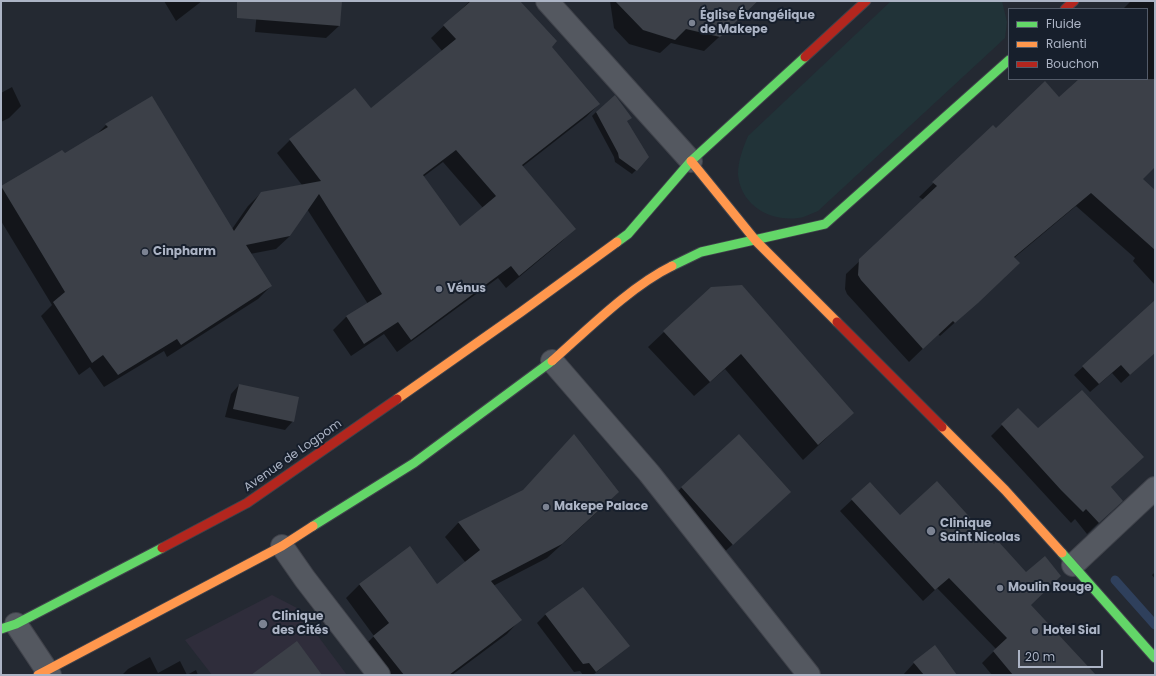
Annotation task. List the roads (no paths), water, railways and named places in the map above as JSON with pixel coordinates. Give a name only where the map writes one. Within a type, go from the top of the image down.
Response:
[{"type":"main road","name":"Avenue de Logpom","points":[[9,626],[247,503],[521,312],[628,234],[691,162],[866,1]]},
{"type":"main road","points":[[1066,8],[1074,1]]},
{"type":"main road","points":[[45,674],[282,546],[414,463],[552,361],[600,318],[658,273],[701,252],[756,241],[825,224],[1008,61]]},
{"type":"main road","points":[[691,162],[756,241],[1005,490],[1155,658]]},
{"type":"street","points":[[548,1],[691,162]]},
{"type":"street","points":[[552,361],[650,473],[809,675]]},
{"type":"street","points":[[1073,565],[1155,488]]},
{"type":"street","points":[[282,546],[304,579],[379,675]]},
{"type":"street","points":[[9,626],[45,674]]},
{"type":"waterway","points":[[1115,580],[1155,625]]},
{"type":"place","name":"Église Évangélique de Makepe","points":[[692,23]]},
{"type":"place","name":"Cinpharm","points":[[145,252]]},
{"type":"place","name":"Vénus","points":[[439,289]]},
{"type":"place","name":"Makepe Palace","points":[[546,507]]},
{"type":"place","name":"Clinique Saint Nicolas","points":[[931,531]]},
{"type":"place","name":"Moulin Rouge","points":[[1000,588]]},
{"type":"place","name":"Clinique des Cités","points":[[263,624]]},
{"type":"place","name":"Hotel Sial","points":[[1035,631]]}]
